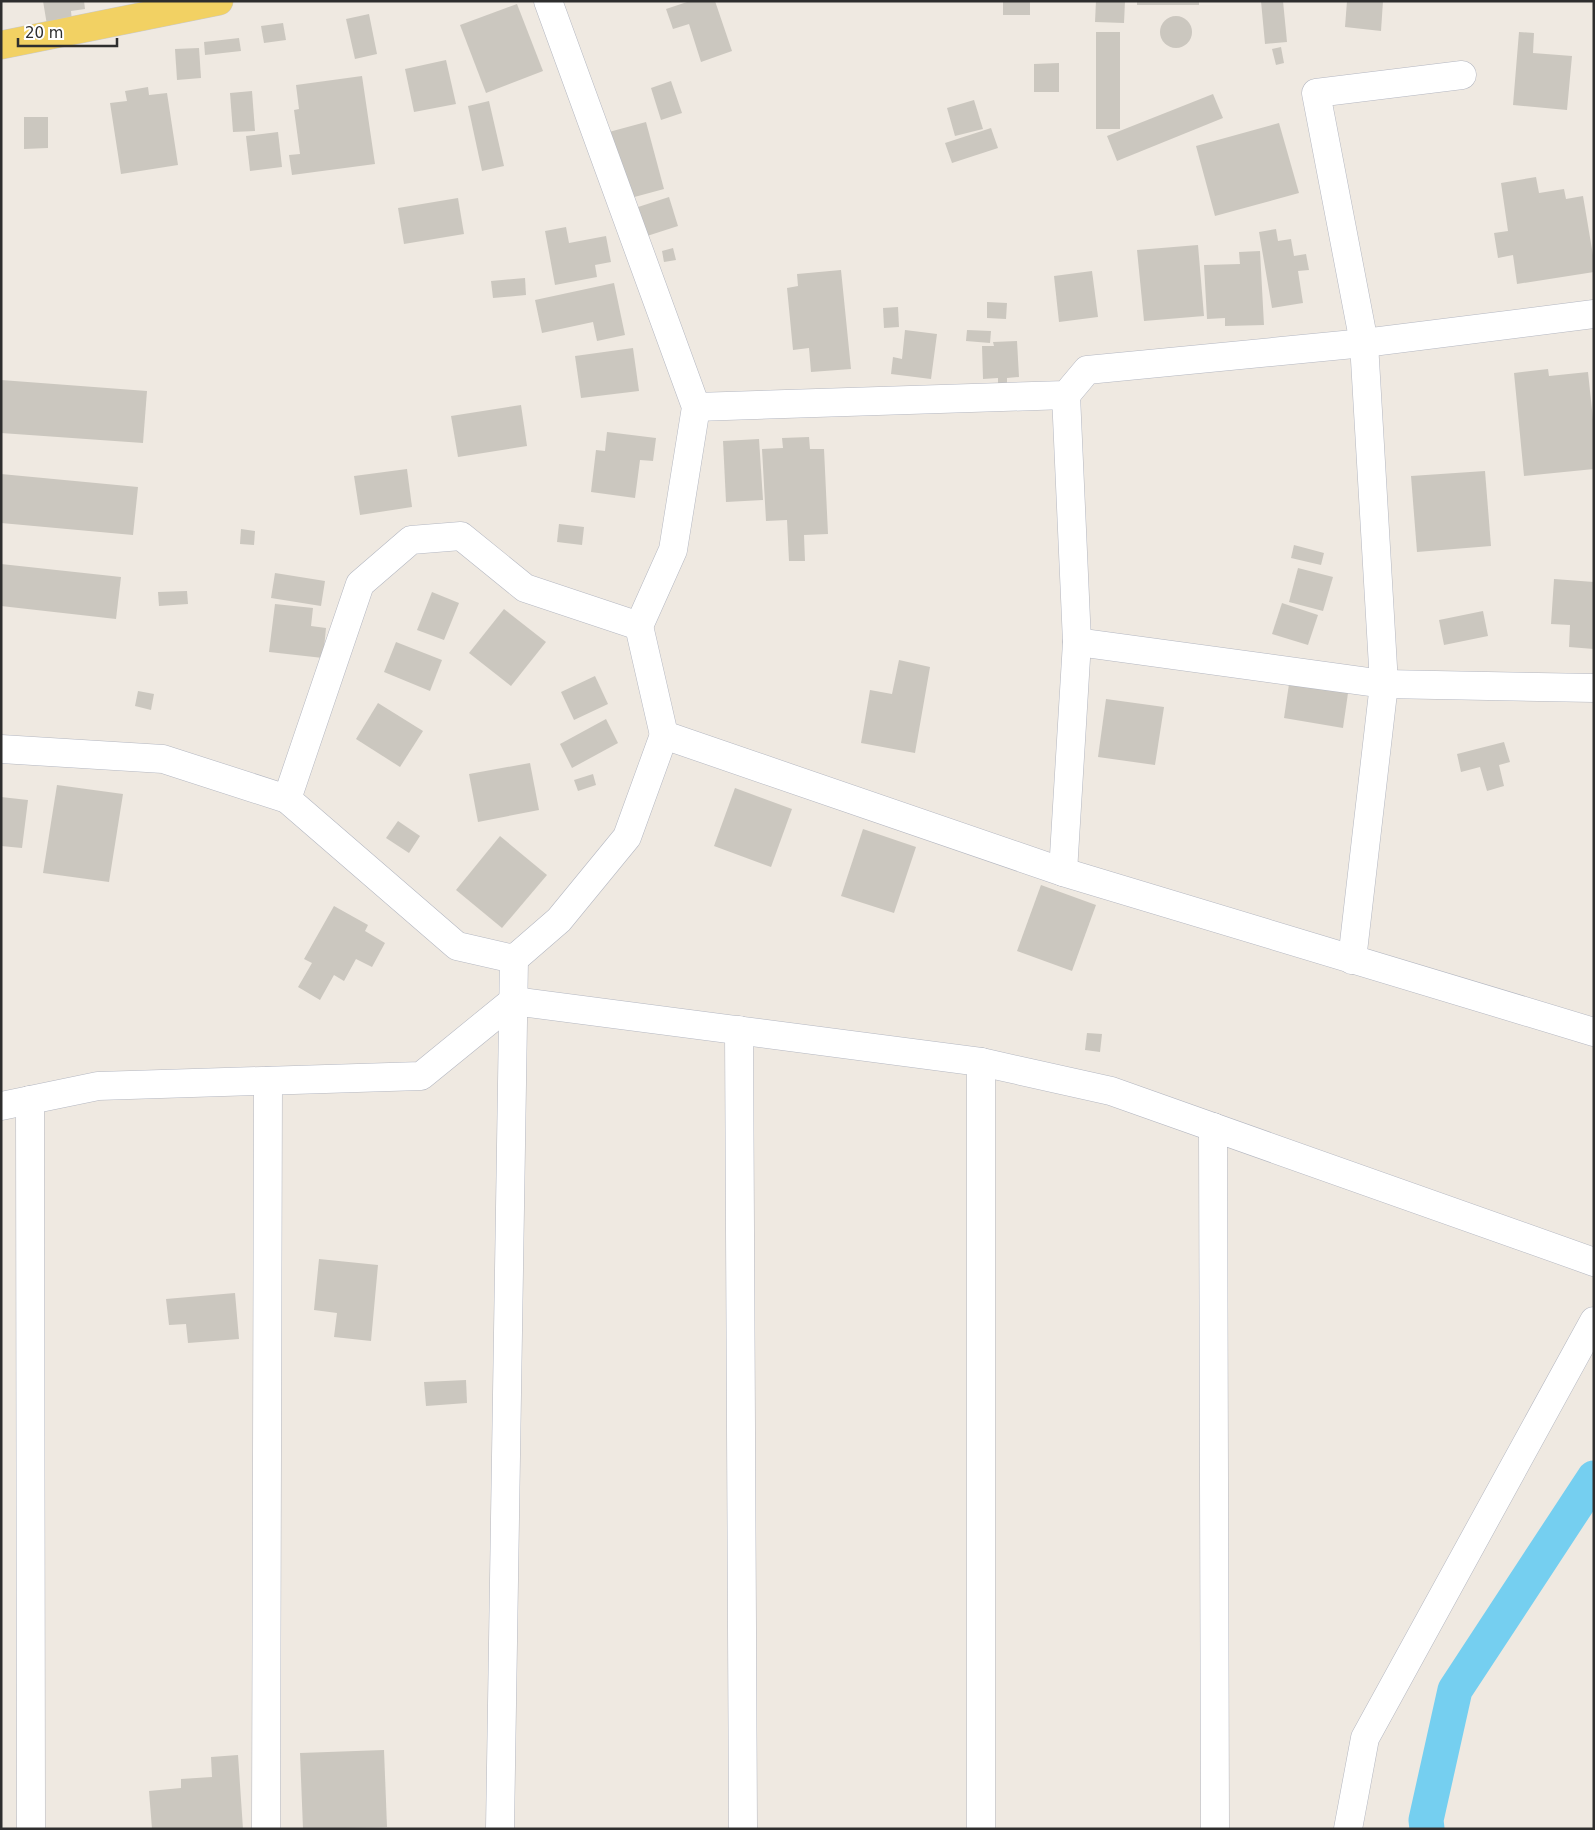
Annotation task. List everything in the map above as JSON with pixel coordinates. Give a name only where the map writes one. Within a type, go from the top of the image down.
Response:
[{"type":"main road","points":[[1,45],[219,1]]},
{"type":"street","points":[[500,1829],[514,958],[559,920],[627,837],[664,735],[639,626],[674,550],[696,407],[548,1]]},
{"type":"street","points":[[1352,960],[1384,684],[1364,343],[1316,93],[1462,75]]},
{"type":"street","points":[[1062,872],[1077,642],[1066,395],[1087,370],[1364,343],[1594,314]]},
{"type":"street","points":[[696,407],[1066,395]]},
{"type":"street","points":[[287,799],[360,584],[411,540],[461,536],[525,588],[639,626]]},
{"type":"street","points":[[1077,642],[1384,684],[1594,688]]},
{"type":"street","points":[[664,735],[1062,872],[1594,1032]]},
{"type":"street","points":[[1,749],[162,759],[287,799],[457,946],[514,958]]},
{"type":"street","points":[[1,1106],[98,1086],[421,1076],[513,1001],[981,1062],[1111,1091],[1594,1262]]},
{"type":"street","points":[[738,1030],[744,1829]]},
{"type":"street","points":[[981,1062],[981,1829]]},
{"type":"street","points":[[266,1829],[268,1081]]},
{"type":"street","points":[[30,1100],[31,1829]]},
{"type":"street","points":[[1213,1127],[1215,1829]]},
{"type":"street","points":[[1348,1829],[1365,1738],[1594,1321]]},
{"type":"building","points":[[43,1],[84,1],[85,9],[71,11],[72,21],[47,25]]},
{"type":"building","points":[[690,1],[715,1],[732,51],[701,62],[689,24],[673,29],[666,9]]},
{"type":"building","points":[[1003,1],[1030,1],[1030,15],[1003,15]]},
{"type":"building","points":[[1096,1],[1125,1],[1124,23],[1095,22]]},
{"type":"building","points":[[1137,1],[1199,1],[1199,5],[1137,5]]},
{"type":"building","points":[[1261,1],[1283,1],[1287,42],[1265,44]]},
{"type":"building","points":[[1347,1],[1383,1],[1381,31],[1345,27]]},
{"type":"building","points":[[517,4],[543,71],[486,93],[460,25]]},
{"type":"building","points":[[369,14],[377,54],[355,59],[346,19]]},
{"type":"building","points":[[1176,16],[1182,17],[1187,21],[1191,26],[1191,38],[1187,43],[1182,47],[1176,48],[1170,47],[1165,43],[1161,38],[1160,32],[1161,26],[1165,21],[1170,17]]},
{"type":"building","points":[[283,23],[286,40],[264,43],[261,26]]},
{"type":"building","points":[[1096,32],[1120,32],[1120,129],[1096,129]]},
{"type":"building","points":[[1519,32],[1534,33],[1533,53],[1572,56],[1567,110],[1513,105]]},
{"type":"building","points":[[239,38],[241,51],[205,55],[204,42]]},
{"type":"building","points":[[1281,47],[1284,63],[1276,65],[1272,49]]},
{"type":"building","points":[[199,48],[201,78],[177,80],[175,49]]},
{"type":"building","points":[[446,60],[456,104],[414,112],[405,69]]},
{"type":"building","points":[[1059,63],[1059,92],[1034,92],[1034,64]]},
{"type":"building","points":[[362,76],[375,164],[292,175],[289,155],[300,154],[294,110],[299,109],[296,85]]},
{"type":"building","points":[[671,81],[682,113],[661,120],[651,88]]},
{"type":"building","points":[[148,87],[149,95],[167,93],[178,165],[121,174],[110,103],[127,101],[125,91]]},
{"type":"building","points":[[252,91],[255,131],[233,132],[230,93]]},
{"type":"building","points":[[1213,94],[1223,118],[1117,161],[1107,136]]},
{"type":"building","points":[[974,100],[983,129],[955,136],[947,108]]},
{"type":"building","points":[[489,101],[504,166],[482,171],[468,106]]},
{"type":"building","points":[[24,117],[48,117],[48,148],[24,149]]},
{"type":"building","points":[[646,122],[664,189],[627,199],[609,132]]},
{"type":"building","points":[[1279,123],[1299,193],[1215,216],[1196,146]]},
{"type":"building","points":[[991,128],[998,148],[952,163],[945,143]]},
{"type":"building","points":[[278,132],[282,167],[250,171],[246,136]]},
{"type":"building","points":[[1536,177],[1539,193],[1564,189],[1566,199],[1583,196],[1594,261],[1594,272],[1517,284],[1513,255],[1498,258],[1494,233],[1508,231],[1501,183]]},
{"type":"building","points":[[669,197],[678,226],[644,237],[635,208]]},
{"type":"building","points":[[458,198],[464,234],[404,244],[398,208]]},
{"type":"building","points":[[566,227],[569,243],[606,236],[611,262],[595,265],[597,277],[555,285],[545,231]]},
{"type":"building","points":[[1276,229],[1278,241],[1291,239],[1294,256],[1306,254],[1309,270],[1298,271],[1303,303],[1272,308],[1259,232]]},
{"type":"building","points":[[1198,245],[1204,316],[1144,321],[1137,250]]},
{"type":"building","points":[[673,248],[676,260],[664,262],[662,251]]},
{"type":"building","points":[[1260,251],[1264,325],[1225,326],[1225,318],[1207,319],[1204,265],[1240,264],[1239,252]]},
{"type":"building","points":[[841,270],[851,369],[811,372],[809,348],[793,350],[787,288],[798,286],[797,274]]},
{"type":"building","points":[[1092,271],[1098,317],[1059,322],[1054,276]]},
{"type":"building","points":[[525,278],[526,295],[493,298],[491,281]]},
{"type":"building","points":[[614,283],[625,335],[597,341],[593,322],[542,333],[535,300]]},
{"type":"building","points":[[987,302],[1007,303],[1006,319],[987,318]]},
{"type":"building","points":[[898,307],[899,327],[884,328],[883,308]]},
{"type":"building","points":[[905,330],[937,334],[931,379],[891,374],[893,357],[902,359]]},
{"type":"building","points":[[967,330],[991,331],[990,343],[966,341]]},
{"type":"building","points":[[1017,341],[1019,377],[1007,378],[1007,384],[998,384],[998,378],[983,379],[982,346],[994,346],[993,342]]},
{"type":"building","points":[[633,348],[639,391],[581,398],[575,356]]},
{"type":"building","points":[[1548,369],[1549,376],[1588,372],[1594,429],[1594,469],[1524,476],[1514,373]]},
{"type":"building","points":[[1,380],[147,391],[143,443],[1,433]]},
{"type":"building","points":[[521,405],[527,446],[458,457],[451,416]]},
{"type":"building","points":[[607,432],[656,438],[653,461],[640,460],[635,498],[591,492],[596,450],[605,451]]},
{"type":"building","points":[[809,437],[810,449],[824,449],[828,534],[804,535],[805,561],[789,561],[787,520],[766,521],[762,449],[783,448],[782,438]]},
{"type":"building","points":[[759,439],[763,500],[726,502],[723,441]]},
{"type":"building","points":[[407,469],[412,507],[360,515],[354,476]]},
{"type":"building","points":[[1485,471],[1491,546],[1417,552],[1411,476]]},
{"type":"building","points":[[1,474],[138,487],[133,535],[1,523]]},
{"type":"building","points":[[559,524],[584,527],[582,545],[557,542]]},
{"type":"building","points":[[241,529],[255,531],[254,545],[240,544]]},
{"type":"building","points":[[1294,545],[1324,553],[1321,565],[1291,558]]},
{"type":"building","points":[[1,564],[121,577],[116,619],[1,606]]},
{"type":"building","points":[[1298,568],[1333,577],[1323,611],[1289,602]]},
{"type":"building","points":[[275,573],[325,581],[321,606],[271,598]]},
{"type":"building","points":[[1554,579],[1594,582],[1594,649],[1569,647],[1570,625],[1551,624]]},
{"type":"building","points":[[187,591],[188,604],[159,606],[158,592]]},
{"type":"building","points":[[432,592],[459,603],[444,640],[417,630]]},
{"type":"building","points":[[1282,603],[1318,615],[1308,645],[1272,634]]},
{"type":"building","points":[[275,604],[313,608],[311,626],[326,628],[323,658],[269,652]]},
{"type":"building","points":[[504,609],[546,642],[511,686],[469,653]]},
{"type":"building","points":[[1483,611],[1488,636],[1444,645],[1439,620]]},
{"type":"building","points":[[396,642],[442,660],[430,691],[384,672]]},
{"type":"building","points":[[899,660],[930,667],[915,753],[861,743],[870,690],[892,694]]},
{"type":"building","points":[[595,676],[608,704],[574,720],[561,692]]},
{"type":"building","points":[[1289,684],[1348,693],[1343,728],[1284,718]]},
{"type":"building","points":[[138,691],[154,694],[151,710],[135,706]]},
{"type":"building","points":[[1106,699],[1164,707],[1155,765],[1098,757]]},
{"type":"building","points":[[378,703],[423,731],[400,767],[356,739]]},
{"type":"building","points":[[606,719],[618,743],[572,768],[560,744]]},
{"type":"building","points":[[1504,742],[1510,762],[1499,765],[1504,786],[1487,791],[1480,767],[1461,772],[1457,754]]},
{"type":"building","points":[[530,763],[539,810],[478,822],[469,774]]},
{"type":"building","points":[[593,774],[596,785],[578,791],[574,780]]},
{"type":"building","points":[[57,785],[123,794],[109,882],[43,873]]},
{"type":"building","points":[[735,788],[792,809],[771,867],[714,846]]},
{"type":"building","points":[[1,797],[28,800],[22,848],[1,846]]},
{"type":"building","points":[[398,821],[420,836],[409,853],[386,838]]},
{"type":"building","points":[[863,829],[916,847],[894,913],[841,896]]},
{"type":"building","points":[[500,836],[547,875],[502,928],[456,890]]},
{"type":"building","points":[[1041,885],[1096,905],[1072,971],[1017,951]]},
{"type":"building","points":[[334,906],[368,925],[365,931],[385,943],[372,967],[356,959],[344,981],[334,975],[320,1000],[298,987],[312,963],[304,959]]},
{"type":"building","points":[[1087,1033],[1102,1034],[1100,1052],[1085,1050]]},
{"type":"building","points":[[319,1259],[378,1265],[371,1341],[334,1337],[337,1313],[314,1310]]},
{"type":"building","points":[[235,1293],[239,1339],[188,1343],[186,1324],[169,1325],[166,1299]]},
{"type":"building","points":[[466,1380],[467,1403],[426,1406],[424,1382]]},
{"type":"building","points":[[384,1750],[387,1827],[303,1829],[300,1753]]},
{"type":"building","points":[[238,1755],[243,1829],[152,1829],[149,1791],[181,1788],[181,1779],[212,1777],[211,1757]]},
{"type":"waterway","points":[[1427,1829],[1426,1820],[1455,1690],[1594,1478]]}]
